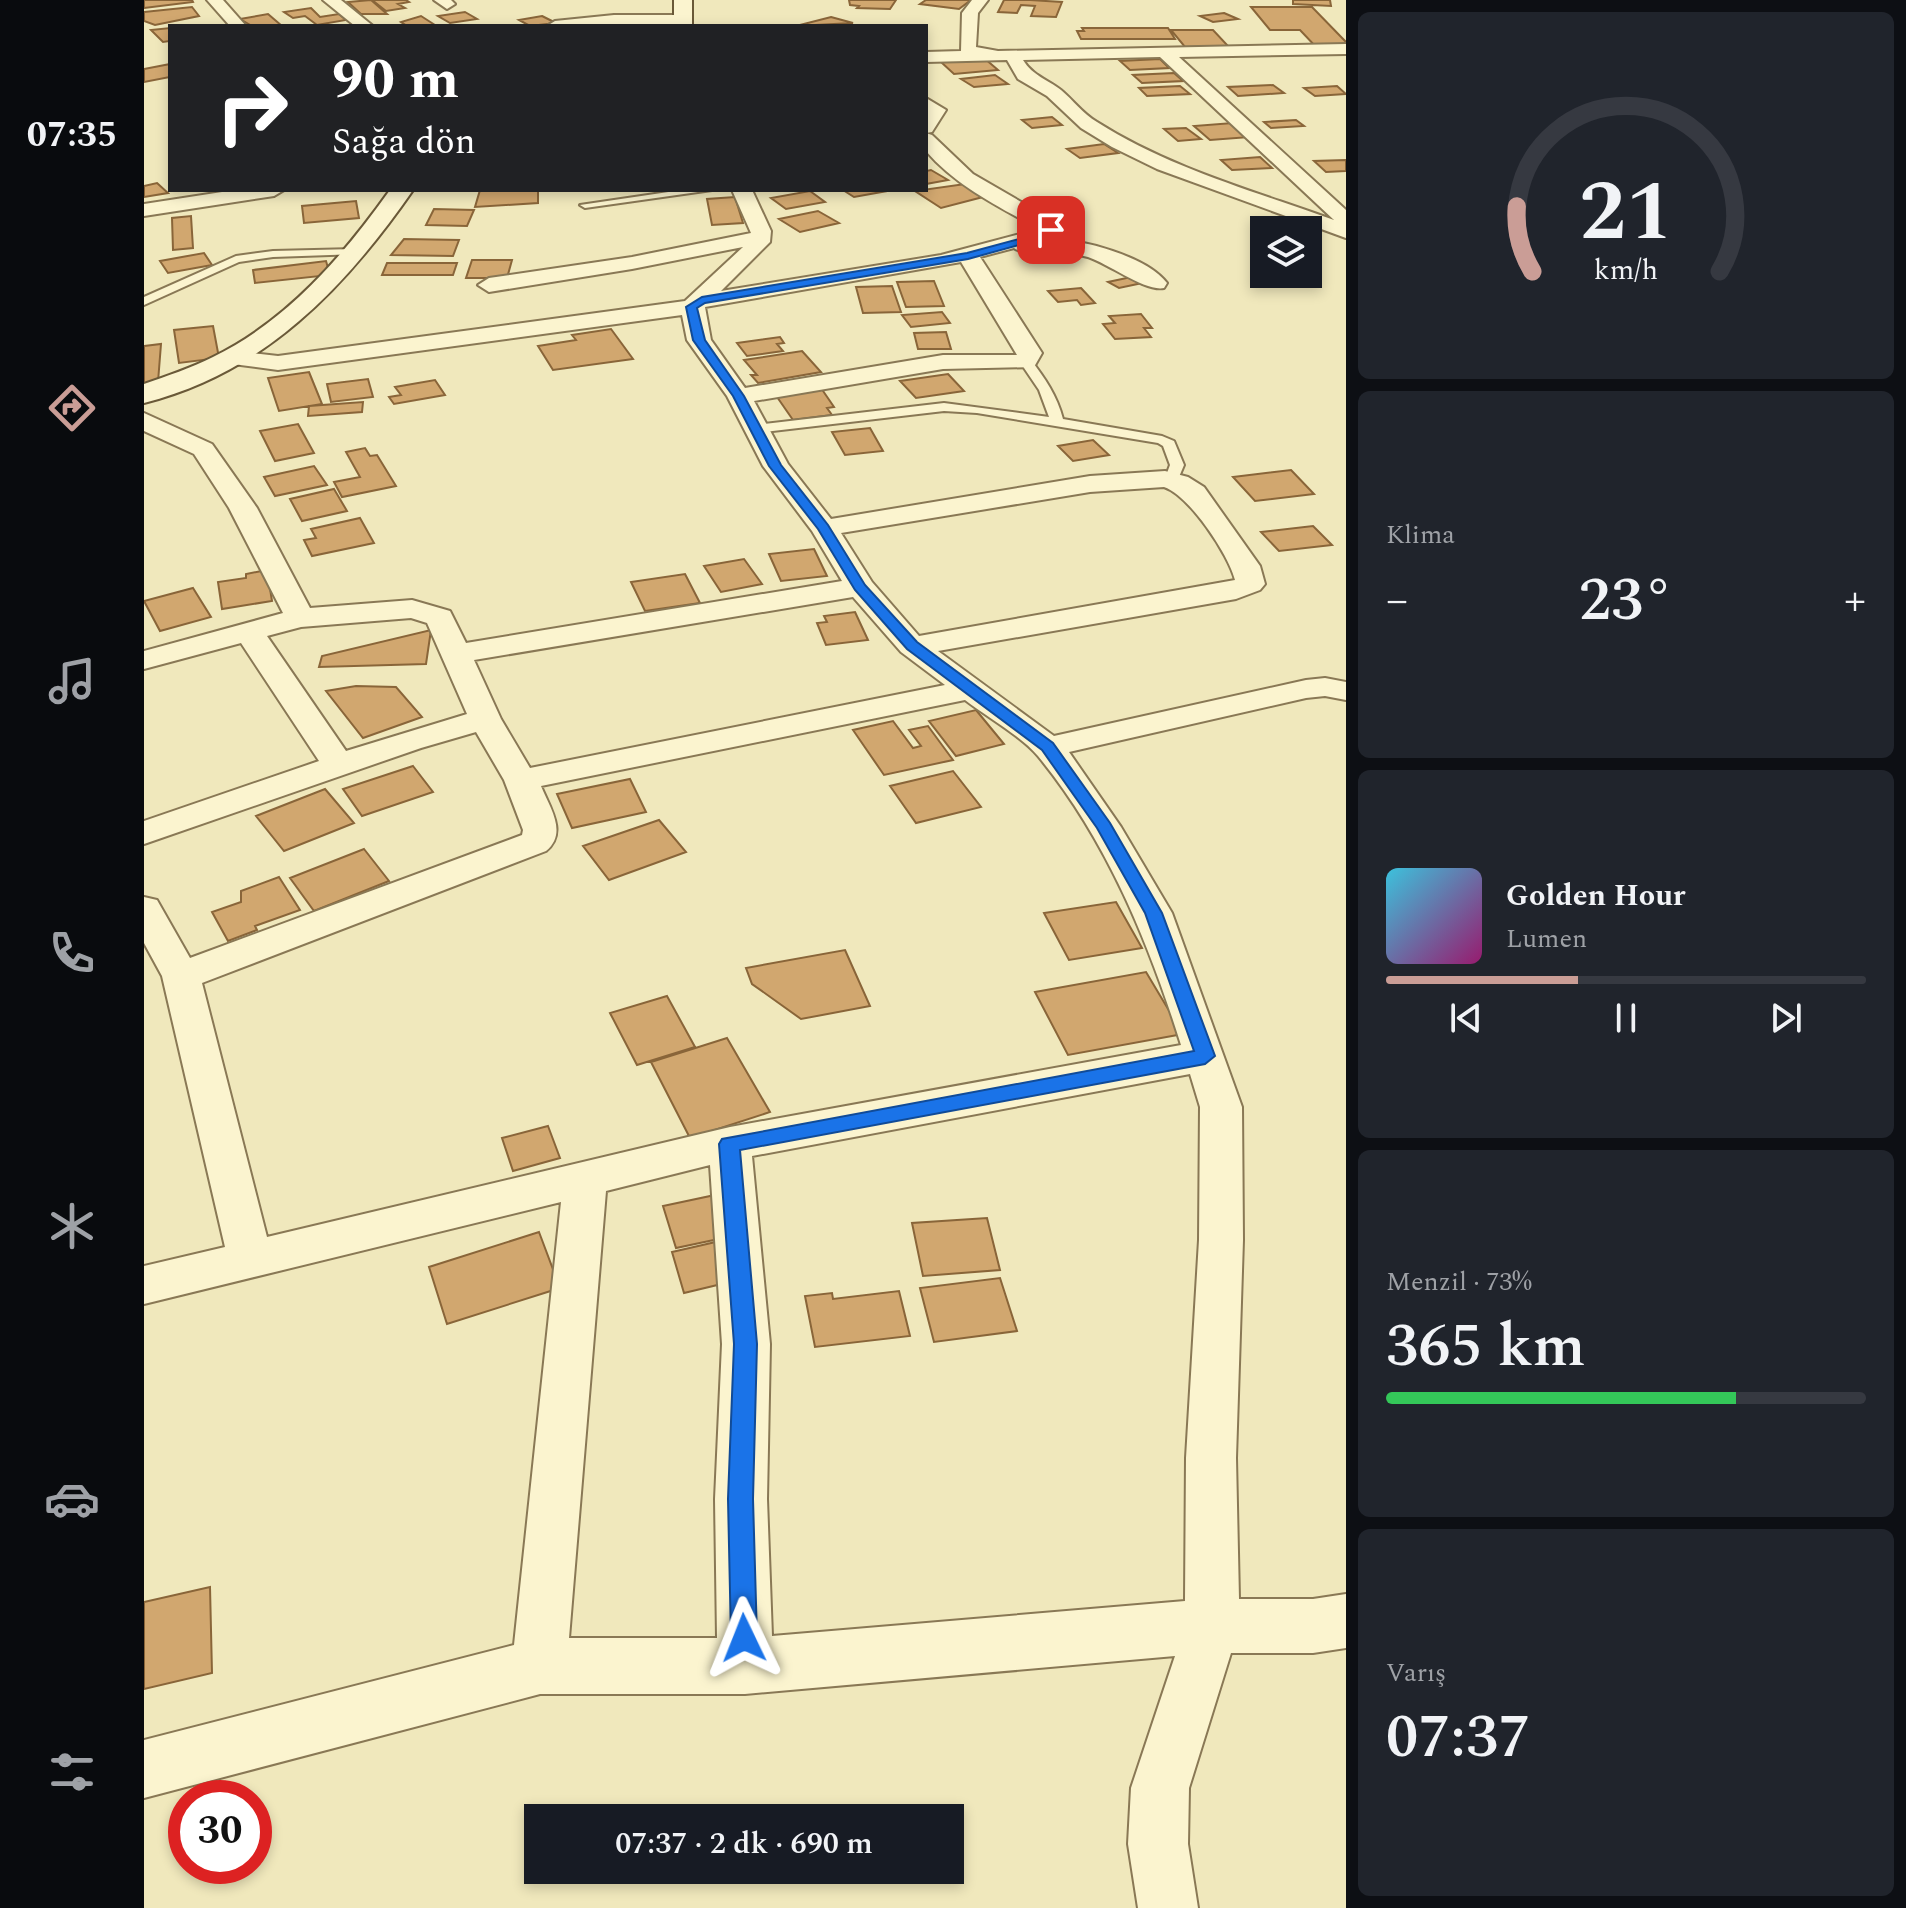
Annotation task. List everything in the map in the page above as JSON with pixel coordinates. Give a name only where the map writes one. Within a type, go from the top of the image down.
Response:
[{"type":"street","points":[[215,0],[236,24]]},
{"type":"street","points":[[331,0],[362,24]]},
{"type":"street","points":[[571,24],[683,23],[683,0]]},
{"type":"street","points":[[980,0],[970,13],[968,50],[1003,55],[1024,75],[1053,92],[1087,124],[1164,165],[1344,227]]},
{"type":"street","points":[[928,57],[1346,49]]},
{"type":"street","points":[[1314,50],[1335,68]]},
{"type":"street","points":[[1165,53],[1344,227]]},
{"type":"street","points":[[928,104],[937,110],[928,125]]},
{"type":"street","points":[[233,358],[278,363],[697,304],[968,256],[1049,234],[1051,230],[935,164],[928,145]]},
{"type":"street","points":[[144,210],[261,192]]},
{"type":"street","points":[[144,394],[233,358],[287,321],[329,282],[400,192]]},
{"type":"street","points":[[741,192],[761,231],[760,242],[697,304],[699,340],[747,412],[776,466],[824,528],[860,587],[912,646],[1048,747],[1104,827],[1153,913],[1221,1107],[1221,1240],[1211,1458],[1212,1626],[1160,1788],[1158,1844],[1168,1908]]},
{"type":"street","points":[[489,285],[632,263],[760,237]]},
{"type":"street","points":[[992,248],[1056,244],[1076,246],[1129,267],[1156,283]]},
{"type":"street","points":[[747,412],[943,362],[1026,362],[1030,353],[968,256]]},
{"type":"street","points":[[144,421],[203,449],[243,508],[300,618]]},
{"type":"street","points":[[824,528],[1090,484],[1151,479],[1171,481],[1194,493],[1246,566],[1250,584],[1236,590],[912,646]]},
{"type":"street","points":[[457,654],[860,587]]},
{"type":"street","points":[[144,660],[300,618],[403,610],[430,613],[439,617],[485,719],[521,780],[541,830],[540,838],[534,843],[181,976]]},
{"type":"street","points":[[249,632],[339,765]]},
{"type":"street","points":[[1048,747],[1306,689],[1325,687],[1346,691]]},
{"type":"street","points":[[521,780],[970,690]]},
{"type":"street","points":[[144,833],[339,765],[485,719]]},
{"type":"street","points":[[144,909],[181,976],[250,1257]]},
{"type":"street","points":[[144,1285],[250,1257],[730,1144],[1205,1056]]},
{"type":"street","points":[[730,1144],[746,1344],[741,1499],[745,1666]]},
{"type":"street","points":[[540,1666],[585,1178]]},
{"type":"street","points":[[144,1769],[540,1666],[745,1666],[1212,1626],[1313,1626],[1346,1621]]},
{"type":"lane","points":[[585,205],[741,192]]},
{"type":"lane","points":[[144,301],[236,259],[273,254],[355,252]]},
{"type":"lane","points":[[1026,362],[1040,378],[1057,423]]},
{"type":"lane","points":[[747,412],[929,407],[977,409],[1162,440],[1169,444],[1177,465],[1171,481]]},
{"type":"building","points":[[144,0],[192,0],[193,2],[144,8]]},
{"type":"building","points":[[371,0],[387,14],[361,14],[348,2]]},
{"type":"building","points":[[372,0],[409,2],[398,4],[405,8],[386,11]]},
{"type":"building","points":[[849,0],[896,0],[890,9],[857,8],[859,6],[850,5]]},
{"type":"building","points":[[926,0],[971,0],[959,9],[920,4]]},
{"type":"building","points":[[1004,0],[1062,2],[1056,17],[1031,16],[1035,6],[1021,5],[1017,13],[998,12]]},
{"type":"building","points":[[1293,0],[1330,0],[1331,6],[1293,4]]},
{"type":"building","points":[[192,7],[199,16],[155,25],[144,21],[144,12]]},
{"type":"building","points":[[1251,7],[1312,7],[1346,42],[1346,48],[1317,48],[1300,30],[1270,30]]},
{"type":"building","points":[[311,8],[320,17],[339,14],[346,20],[316,24],[305,16],[293,18],[284,12]]},
{"type":"building","points":[[465,12],[477,19],[450,23],[438,16]]},
{"type":"building","points":[[1224,13],[1238,19],[1213,22],[1200,16]]},
{"type":"building","points":[[268,14],[280,24],[249,24],[240,19]]},
{"type":"building","points":[[421,16],[433,24],[404,24],[401,22]]},
{"type":"building","points":[[542,16],[556,23],[526,24],[519,20]]},
{"type":"building","points":[[831,17],[853,23],[834,24],[804,24]]},
{"type":"building","points":[[168,28],[168,41],[163,42],[151,30]]},
{"type":"building","points":[[1082,28],[1168,28],[1175,39],[1081,39],[1077,31],[1084,31]]},
{"type":"building","points":[[1171,30],[1213,30],[1228,46],[1185,47]]},
{"type":"building","points":[[984,58],[998,70],[954,74],[941,62]]},
{"type":"building","points":[[1160,59],[1169,68],[1130,70],[1120,61]]},
{"type":"building","points":[[168,64],[168,77],[144,82],[144,69]]},
{"type":"building","points":[[1174,73],[1183,81],[1142,83],[1133,75]]},
{"type":"building","points":[[995,75],[1008,84],[974,87],[961,79]]},
{"type":"building","points":[[1273,85],[1284,93],[1238,96],[1228,87]]},
{"type":"building","points":[[1180,86],[1190,94],[1147,96],[1139,88]]},
{"type":"building","points":[[1337,86],[1346,94],[1315,96],[1304,88]]},
{"type":"building","points":[[1052,117],[1062,125],[1032,128],[1022,120]]},
{"type":"building","points":[[1296,120],[1304,126],[1271,128],[1264,122]]},
{"type":"building","points":[[1233,123],[1250,137],[1210,140],[1194,126]]},
{"type":"building","points":[[1186,128],[1201,139],[1178,141],[1164,129]]},
{"type":"building","points":[[1104,144],[1118,153],[1080,158],[1067,149]]},
{"type":"building","points":[[1260,157],[1272,168],[1232,170],[1221,160]]},
{"type":"building","points":[[1346,160],[1346,171],[1326,172],[1314,161]]},
{"type":"building","points":[[931,170],[948,180],[928,184],[928,171]]},
{"type":"building","points":[[157,183],[168,193],[144,197],[144,186]]},
{"type":"building","points":[[965,184],[983,197],[941,208],[917,192],[928,192],[928,189]]},
{"type":"building","points":[[479,192],[538,192],[538,203],[475,207]]},
{"type":"building","points":[[811,192],[825,202],[786,209],[771,198]]},
{"type":"building","points":[[846,192],[882,192],[854,197]]},
{"type":"building","points":[[735,197],[743,223],[712,225],[707,199]]},
{"type":"building","points":[[356,201],[359,218],[304,223],[302,206]]},
{"type":"building","points":[[434,209],[474,210],[467,226],[426,225]]},
{"type":"building","points":[[818,211],[839,223],[800,232],[779,219]]},
{"type":"building","points":[[191,216],[193,248],[173,250],[172,218]]},
{"type":"building","points":[[404,239],[459,240],[453,256],[391,255]]},
{"type":"building","points":[[204,253],[212,265],[168,273],[160,261]]},
{"type":"building","points":[[472,260],[512,260],[507,278],[466,278]]},
{"type":"building","points":[[326,261],[330,275],[255,283],[253,270]]},
{"type":"building","points":[[387,263],[457,263],[453,275],[382,275]]},
{"type":"building","points":[[1136,276],[1147,282],[1119,288],[1108,282]]},
{"type":"building","points":[[934,281],[944,306],[906,307],[897,282]]},
{"type":"building","points":[[892,286],[901,312],[863,313],[856,287]]},
{"type":"building","points":[[1081,288],[1095,303],[1081,305],[1077,300],[1058,302],[1048,291]]},
{"type":"building","points":[[942,312],[950,323],[911,327],[902,315]]},
{"type":"building","points":[[1141,314],[1152,328],[1144,328],[1151,337],[1115,339],[1103,324],[1115,323],[1109,316]]},
{"type":"building","points":[[213,326],[219,358],[179,363],[174,330]]},
{"type":"building","points":[[611,329],[633,359],[553,370],[538,346],[576,340],[572,335]]},
{"type":"building","points":[[946,332],[951,349],[918,349],[914,333]]},
{"type":"building","points":[[780,337],[784,343],[777,344],[783,351],[747,356],[737,343]]},
{"type":"building","points":[[161,344],[158,382],[144,383],[144,346]]},
{"type":"building","points":[[802,351],[821,372],[758,383],[751,375],[757,375],[744,360]]},
{"type":"building","points":[[309,372],[322,404],[279,411],[268,378]]},
{"type":"building","points":[[948,374],[964,391],[916,398],[900,381]]},
{"type":"building","points":[[368,379],[373,397],[331,402],[327,384]]},
{"type":"building","points":[[435,380],[445,395],[394,404],[389,397],[401,395],[395,387]]},
{"type":"building","points":[[821,388],[834,407],[827,408],[832,415],[793,420],[775,394]]},
{"type":"building","points":[[363,402],[362,412],[308,416],[309,406]]},
{"type":"building","points":[[298,424],[314,453],[275,461],[260,431]]},
{"type":"building","points":[[870,428],[883,451],[845,455],[832,432]]},
{"type":"building","points":[[1093,440],[1109,455],[1073,461],[1058,446]]},
{"type":"building","points":[[365,448],[370,456],[377,455],[396,486],[342,497],[334,482],[360,477],[346,452]]},
{"type":"building","points":[[314,466],[327,485],[275,496],[264,477]]},
{"type":"building","points":[[1291,470],[1314,494],[1255,501],[1233,477]]},
{"type":"building","points":[[334,489],[347,511],[302,521],[290,499]]},
{"type":"building","points":[[360,518],[374,543],[312,556],[304,540],[316,538],[311,529]]},
{"type":"building","points":[[1313,526],[1332,545],[1279,551],[1261,532]]},
{"type":"building","points":[[814,549],[827,576],[781,581],[769,554]]},
{"type":"building","points":[[744,559],[762,584],[721,592],[704,566]]},
{"type":"building","points":[[267,570],[272,601],[222,609],[218,582],[246,578],[246,574]]},
{"type":"building","points":[[685,574],[700,603],[645,611],[631,582]]},
{"type":"building","points":[[193,588],[211,617],[160,631],[144,601]]},
{"type":"building","points":[[855,612],[868,640],[826,645],[817,623],[827,622],[824,616]]},
{"type":"building","points":[[431,630],[426,664],[319,667],[322,656]]},
{"type":"building","points":[[356,686],[396,687],[422,717],[363,738],[326,691]]},
{"type":"building","points":[[976,710],[1004,744],[956,756],[929,721]]},
{"type":"building","points":[[893,721],[913,748],[921,746],[909,730],[928,726],[953,760],[884,775],[853,730]]},
{"type":"building","points":[[413,766],[433,792],[362,816],[343,789]]},
{"type":"building","points":[[953,771],[981,807],[916,823],[890,786]]},
{"type":"building","points":[[630,779],[646,812],[572,828],[557,794]]},
{"type":"building","points":[[325,789],[354,823],[284,851],[256,816]]},
{"type":"building","points":[[659,820],[686,852],[609,880],[583,846]]},
{"type":"building","points":[[364,849],[389,881],[314,911],[290,878]]},
{"type":"building","points":[[279,877],[300,910],[255,926],[257,930],[228,941],[212,912],[241,902],[241,891]]},
{"type":"building","points":[[1116,902],[1142,948],[1069,960],[1044,913]]},
{"type":"building","points":[[845,950],[870,1006],[801,1019],[752,984],[746,968]]},
{"type":"building","points":[[1146,972],[1183,1034],[1068,1055],[1035,992]]},
{"type":"building","points":[[667,996],[695,1047],[637,1065],[610,1013]]},
{"type":"building","points":[[727,1038],[770,1112],[690,1138],[651,1062]]},
{"type":"building","points":[[548,1126],[560,1158],[513,1171],[502,1138]]},
{"type":"building","points":[[715,1195],[728,1237],[676,1248],[663,1206]]},
{"type":"building","points":[[987,1218],[1000,1270],[923,1276],[912,1223]]},
{"type":"building","points":[[539,1232],[560,1288],[447,1324],[429,1267]]},
{"type":"building","points":[[720,1241],[734,1281],[684,1293],[672,1252]]},
{"type":"building","points":[[1000,1278],[1017,1331],[934,1342],[920,1288]]},
{"type":"building","points":[[899,1291],[910,1336],[815,1347],[805,1296],[832,1293],[833,1299]]},
{"type":"building","points":[[210,1587],[212,1673],[144,1689],[144,1602]]},
{"type":"route","points":[[744,1638],[741,1499],[746,1344],[730,1144],[1205,1056],[1153,913],[1104,827],[1048,747],[912,646],[860,587],[824,528],[776,466],[739,396],[699,340],[692,307],[702,301],[968,256],[1049,234],[1051,230]]}]
